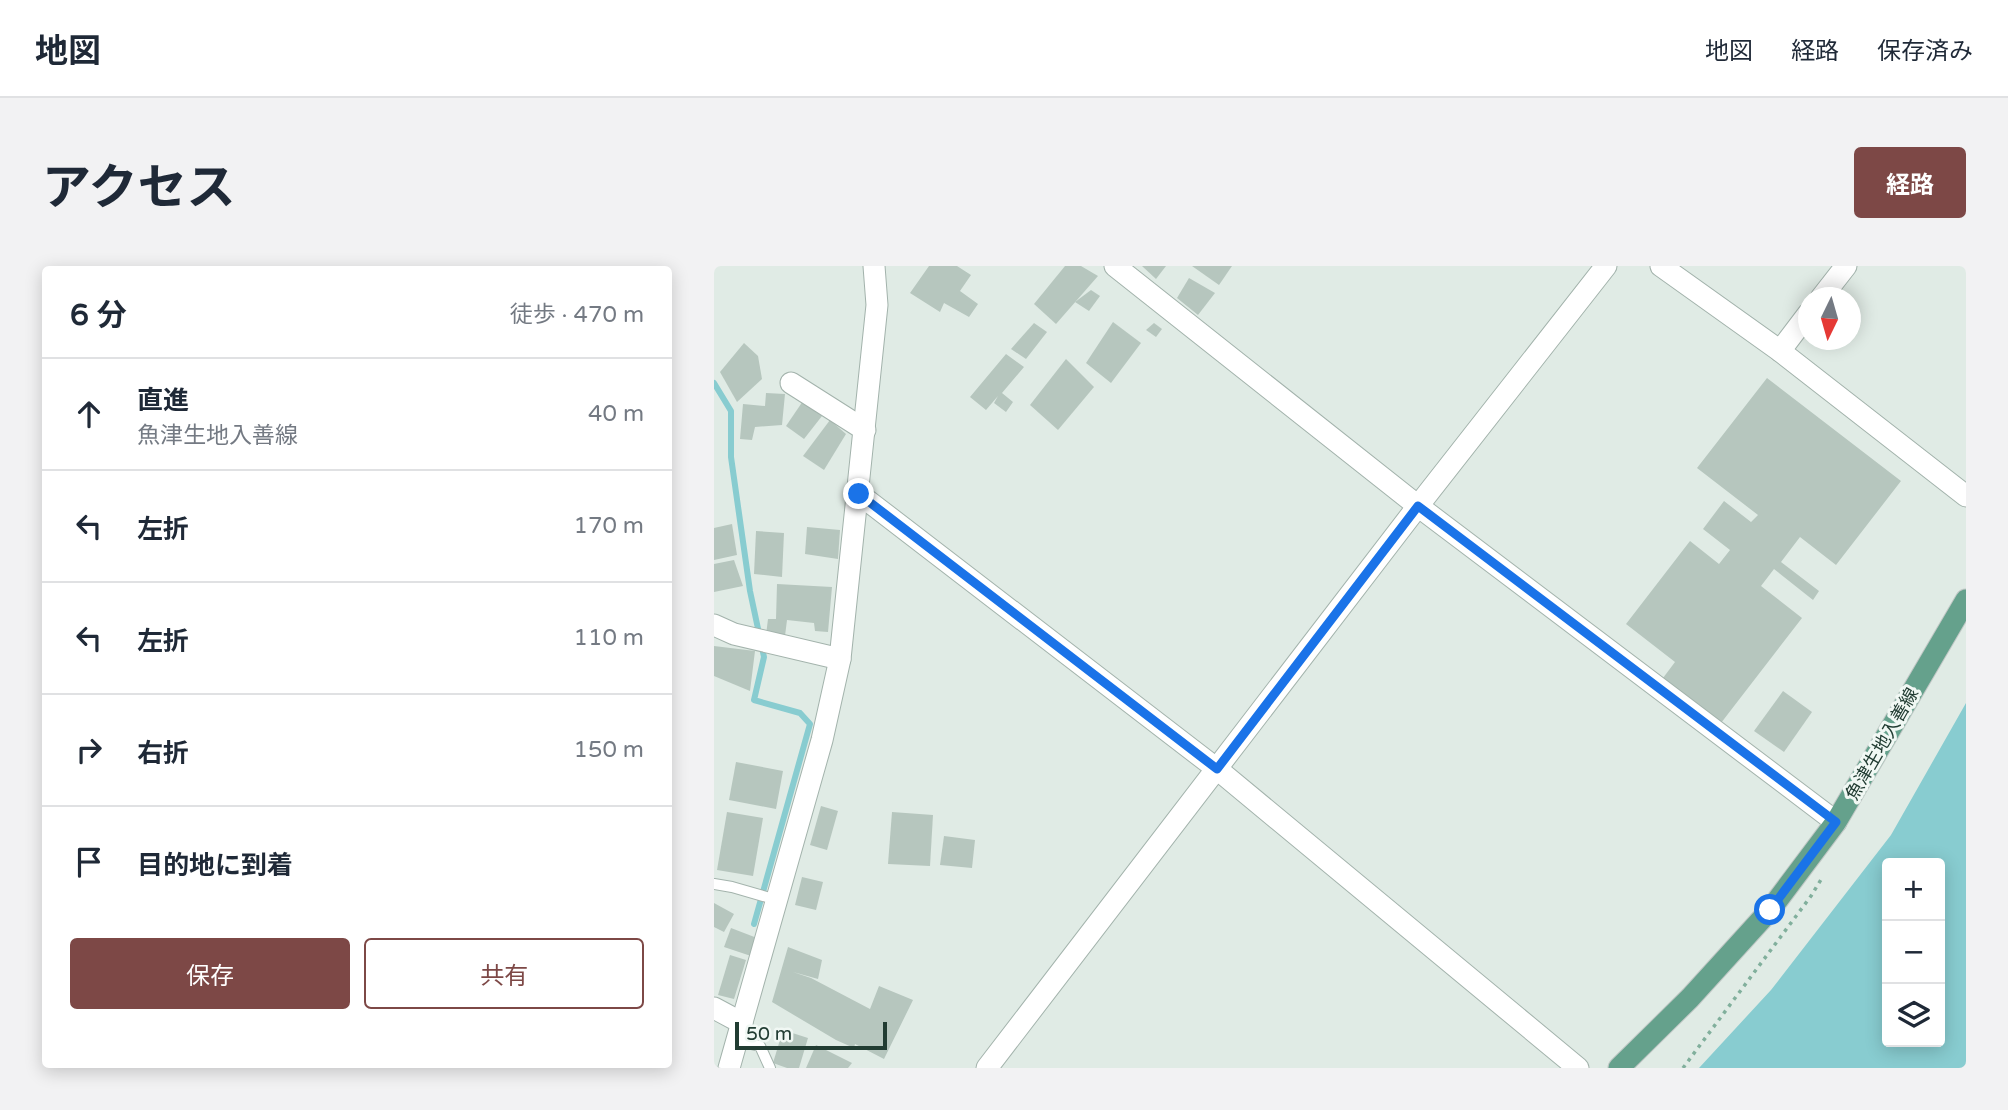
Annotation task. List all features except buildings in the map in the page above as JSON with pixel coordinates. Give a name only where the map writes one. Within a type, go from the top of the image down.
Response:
[{"type":"main road","name":"魚津生地入善線","points":[[1619,1068],[1690,999],[1770,910],[1836,822],[1966,600]]},
{"type":"street","points":[[729,1068],[822,740],[840,659],[877,305],[874,266]]},
{"type":"street","points":[[1115,266],[1418,506],[1836,822]]},
{"type":"street","points":[[987,1068],[1418,506],[1606,266]]},
{"type":"street","points":[[1661,266],[1780,351],[1966,496]]},
{"type":"street","points":[[1830,287],[1846,266]]},
{"type":"street","points":[[1780,351],[1798,327]]},
{"type":"street","points":[[791,383],[865,430]]},
{"type":"street","points":[[859,494],[1217,769],[1578,1068]]},
{"type":"street","points":[[714,625],[733,634],[840,659]]},
{"type":"street","points":[[714,1009],[740,1032]]},
{"type":"lane","points":[[714,884],[777,900]]},
{"type":"lane","points":[[740,1032],[760,1046],[770,1068]]},
{"type":"water","points":[[1966,703],[1966,1068],[1699,1068],[1771,990],[1891,835]]},
{"type":"waterway","points":[[714,383],[731,411],[731,457],[750,591],[764,657],[754,700],[800,713],[810,724],[754,924]]},
{"type":"route","points":[[859,494],[1217,769],[1418,506],[1836,822],[1770,910]]}]
